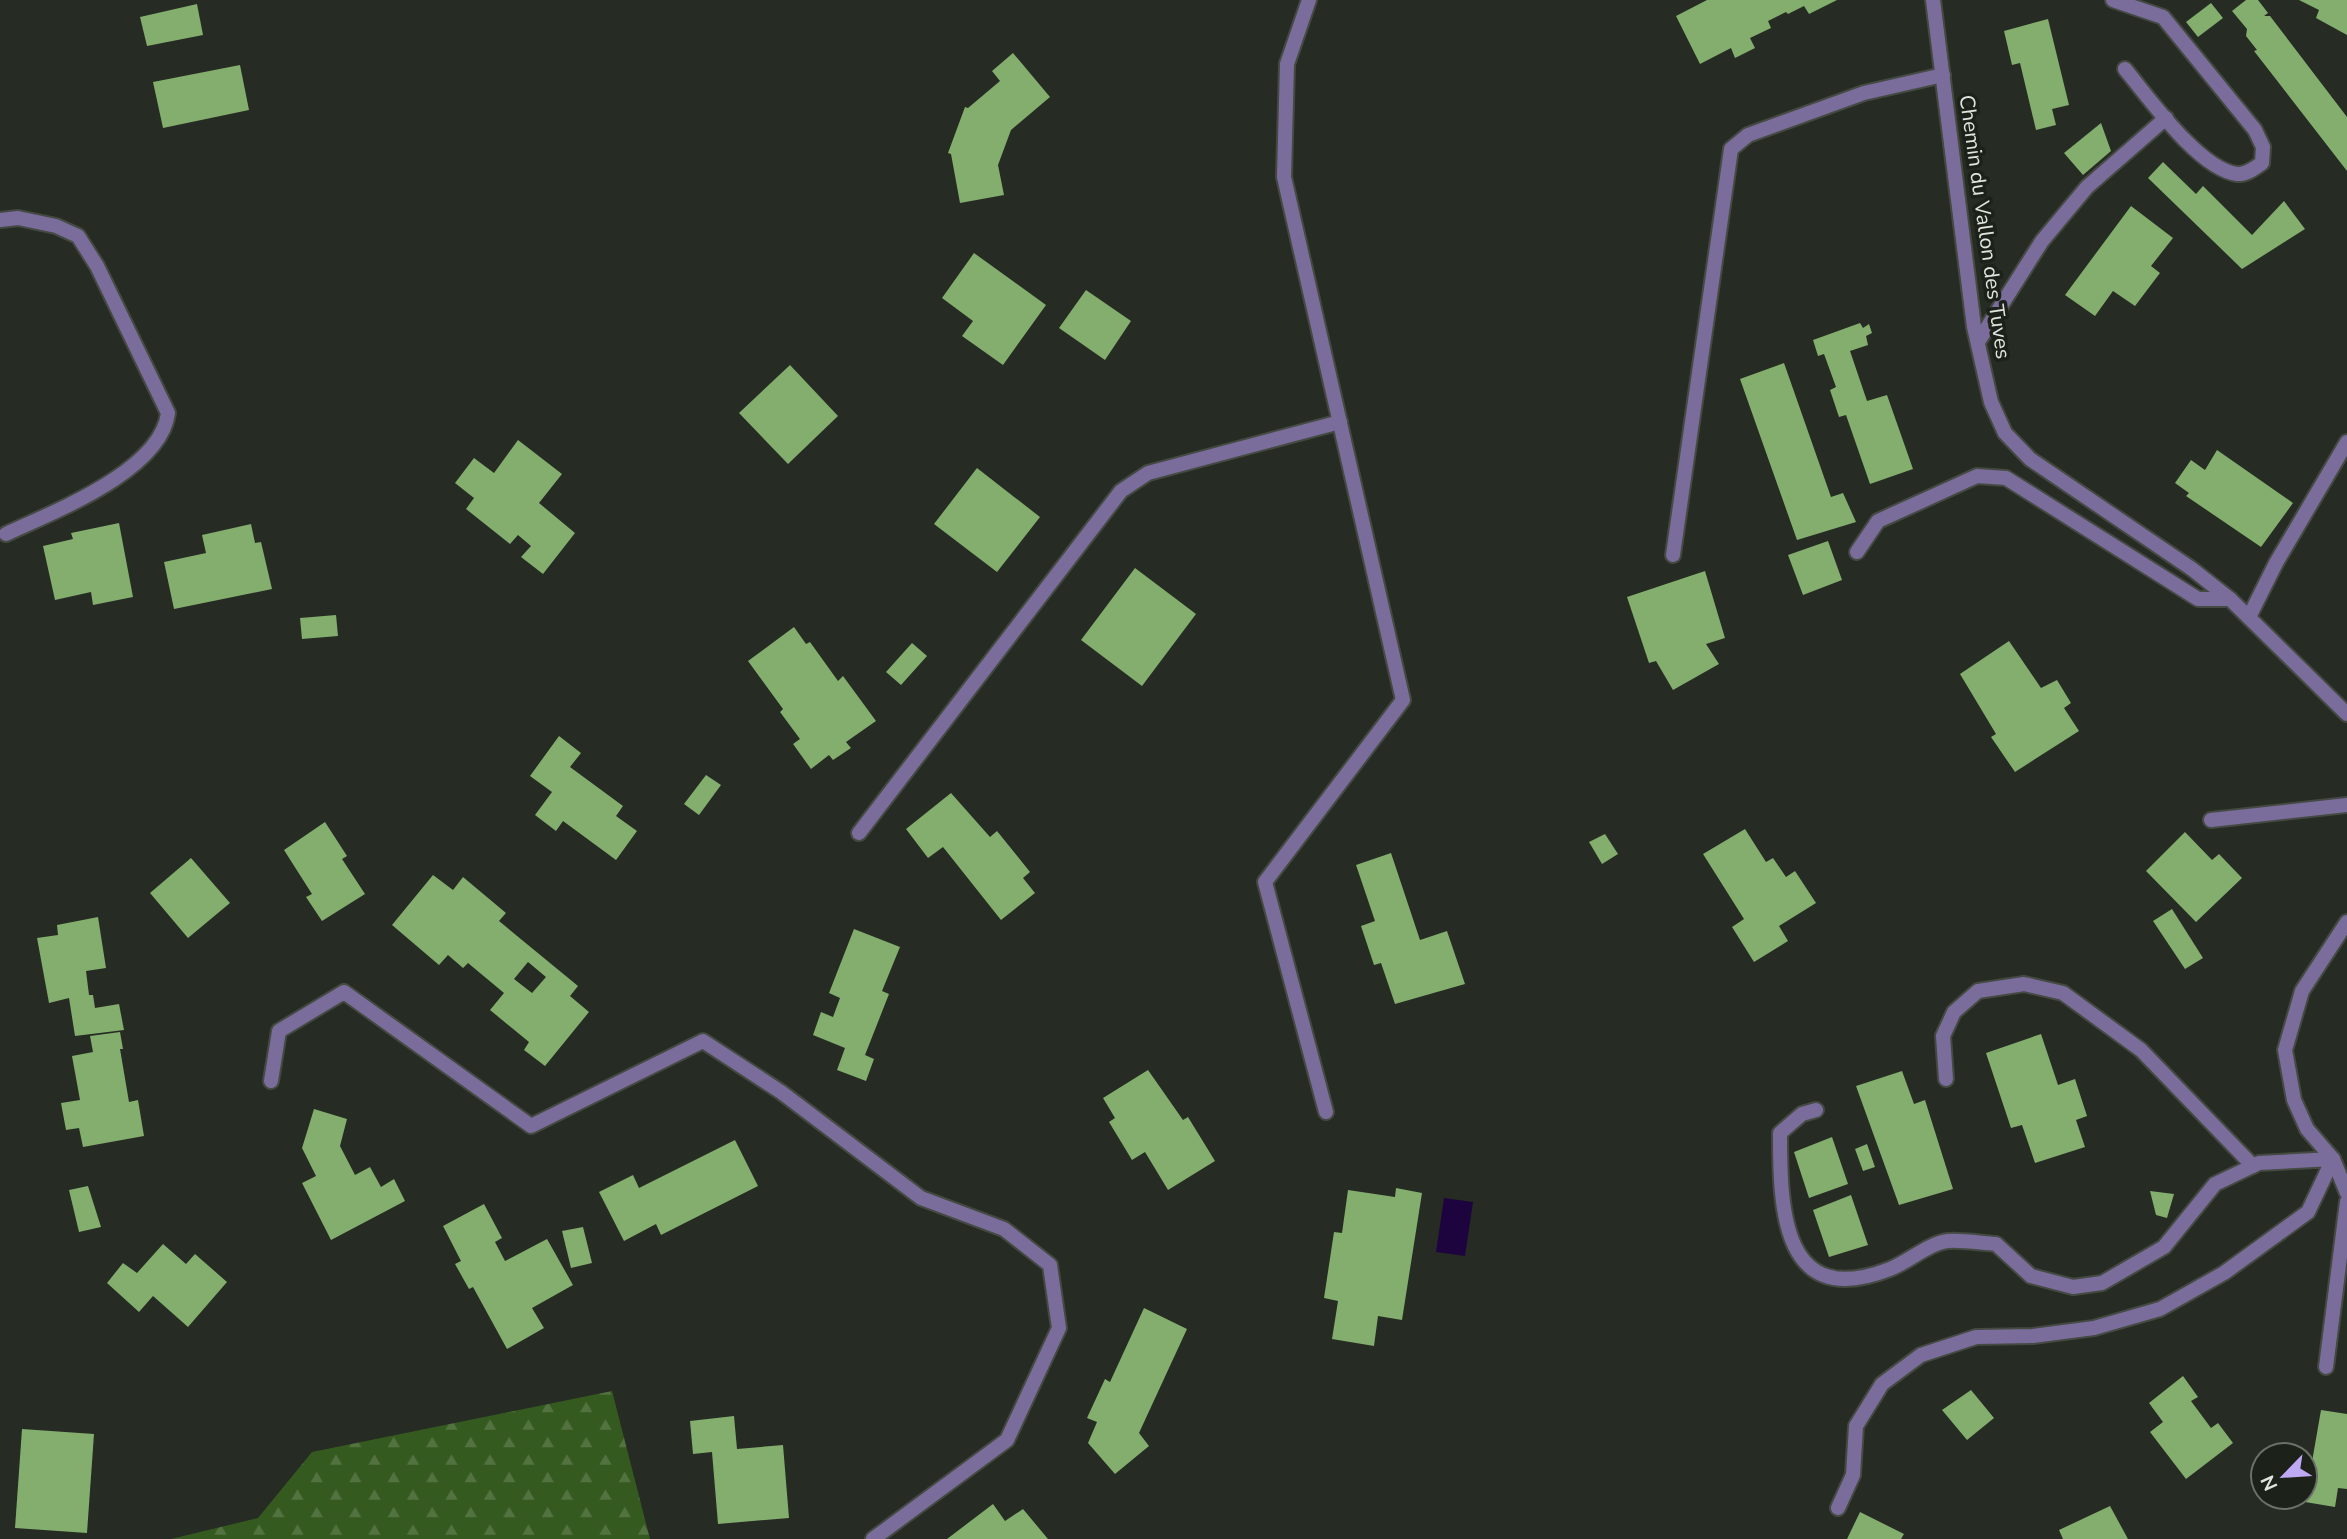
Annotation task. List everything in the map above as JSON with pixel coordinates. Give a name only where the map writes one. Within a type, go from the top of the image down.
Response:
[{"type":"street","points":[[1310,0],[1287,64],[1284,177],[1403,700],[1265,882],[1326,1112]]},
{"type":"street","name":"Chemin du Vallon des Tuves","points":[[1933,0],[1978,342],[1991,402],[2005,433],[2030,459],[2192,569],[2230,599],[2347,714]]},
{"type":"street","points":[[2113,0],[2163,17],[2255,130],[2263,147],[2262,163],[2251,171],[2237,174],[2202,157],[2125,69]]},
{"type":"street","points":[[1673,555],[1731,149],[1748,135],[1864,93],[1943,75]]},
{"type":"street","points":[[1978,342],[2042,241],[2087,187],[2166,118]]},
{"type":"street","points":[[0,220],[18,218],[56,226],[78,236],[97,266],[168,413],[166,427],[159,441],[105,487],[6,534]]},
{"type":"street","points":[[859,833],[1121,491],[1148,473],[1340,422]]},
{"type":"street","points":[[2249,617],[2276,563],[2347,442]]},
{"type":"street","points":[[1857,552],[1878,521],[1977,476],[2006,478],[2198,599],[2230,599]]},
{"type":"street","points":[[2211,820],[2347,805]]},
{"type":"street","points":[[2347,922],[2302,990],[2285,1050],[2298,1110],[2307,1129],[2333,1159],[2347,1193]]},
{"type":"street","points":[[1947,1079],[1943,1035],[1954,1012],[1978,991],[2024,984],[2063,993],[2141,1050],[2253,1166]]},
{"type":"street","points":[[271,1081],[279,1031],[344,992],[531,1126],[703,1041],[781,1092],[921,1198],[1004,1229],[1050,1265],[1059,1328],[1007,1440],[873,1539]]},
{"type":"street","points":[[1816,1110],[1802,1114],[1780,1133],[1780,1194],[1795,1250],[1818,1275],[1847,1280],[1889,1269],[1946,1241],[1996,1244],[2031,1276],[2073,1287],[2102,1283],[2164,1247],[2216,1184],[2259,1163],[2333,1159]]},
{"type":"street","points":[[1838,1508],[1853,1475],[1856,1426],[1882,1384],[1921,1355],[1976,1337],[2033,1336],[2094,1328],[2160,1309],[2224,1273],[2308,1212],[2333,1159]]},
{"type":"street","points":[[2326,1367],[2347,1202]]},
{"type":"green space","points":[[612,1391],[650,1539],[171,1539],[258,1518],[312,1452]]},
{"type":"shaded area","points":[[1444,1198],[1473,1202],[1465,1256],[1436,1252]]},
{"type":"building","points":[[1707,0],[1837,0],[1809,14],[1804,6],[1788,14],[1786,12],[1768,21],[1771,28],[1750,38],[1755,48],[1735,58],[1731,48],[1700,64],[1676,16]]},
{"type":"building","points":[[2246,0],[2258,0],[2268,13],[2264,16],[2270,16],[2347,117],[2347,171],[2254,51],[2257,50],[2246,36],[2247,29],[2232,11]]},
{"type":"building","points":[[2299,0],[2347,0],[2347,35],[2316,18],[2319,10]]},
{"type":"building","points":[[2211,3],[2223,18],[2198,37],[2186,22]]},
{"type":"building","points":[[197,4],[203,35],[147,46],[140,17]]},
{"type":"building","points":[[2048,19],[2069,105],[2052,109],[2056,125],[2036,130],[2020,63],[2012,65],[2004,31]]},
{"type":"building","points":[[1013,53],[1050,97],[1011,130],[998,165],[1004,195],[960,203],[951,154],[948,153],[965,107],[968,108],[1000,81],[992,71]]},
{"type":"building","points":[[240,65],[249,110],[163,128],[153,82]]},
{"type":"building","points":[[2101,123],[2111,151],[2083,175],[2064,153]]},
{"type":"building","points":[[2163,162],[2196,194],[2203,186],[2252,235],[2284,201],[2305,229],[2242,269],[2148,178]]},
{"type":"building","points":[[2131,206],[2173,238],[2151,266],[2160,273],[2135,306],[2113,291],[2095,316],[2065,295]]},
{"type":"building","points":[[974,253],[1046,305],[1003,365],[962,336],[973,321],[942,298]]},
{"type":"building","points":[[1086,290],[1131,321],[1105,360],[1059,328]]},
{"type":"building","points":[[1860,323],[1863,328],[1869,324],[1872,333],[1866,336],[1868,345],[1850,351],[1867,401],[1887,395],[1913,469],[1870,484],[1846,415],[1839,417],[1830,390],[1836,387],[1824,354],[1818,356],[1813,340]]},
{"type":"building","points":[[1784,363],[1831,497],[1843,493],[1856,522],[1797,540],[1740,379]]},
{"type":"building","points":[[790,365],[838,416],[788,464],[739,413]]},
{"type":"building","points":[[518,440],[562,474],[539,503],[575,533],[543,574],[521,557],[531,546],[518,535],[510,544],[466,509],[474,498],[455,483],[474,458],[494,473]]},
{"type":"building","points":[[2217,450],[2293,503],[2261,547],[2186,496],[2189,493],[2175,483],[2191,460],[2205,470]]},
{"type":"building","points":[[977,468],[1040,517],[997,572],[934,524]]},
{"type":"building","points":[[119,523],[133,597],[93,605],[91,592],[55,600],[43,546],[73,539],[71,533]]},
{"type":"building","points":[[251,524],[255,543],[261,542],[272,589],[174,609],[164,562],[206,553],[202,535]]},
{"type":"building","points":[[1828,541],[1842,580],[1803,595],[1788,555]]},
{"type":"building","points":[[1135,568],[1196,614],[1142,686],[1081,640]]},
{"type":"building","points":[[1705,571],[1725,638],[1706,644],[1719,664],[1673,690],[1656,661],[1649,663],[1627,597]]},
{"type":"building","points":[[336,615],[338,636],[302,639],[300,618]]},
{"type":"building","points":[[794,627],[806,644],[810,642],[838,681],[843,676],[876,721],[846,742],[851,748],[833,760],[829,755],[811,769],[793,744],[800,739],[780,712],[783,709],[748,661]]},
{"type":"building","points":[[2009,641],[2041,688],[2057,680],[2071,703],[2064,708],[2079,731],[2015,772],[1991,737],[1996,734],[1960,674]]},
{"type":"building","points":[[912,643],[927,656],[901,685],[886,672]]},
{"type":"building","points":[[559,736],[581,753],[570,767],[623,806],[616,816],[637,831],[616,860],[563,821],[556,831],[535,815],[552,792],[530,776]]},
{"type":"building","points":[[706,775],[721,785],[699,815],[684,804]]},
{"type":"building","points":[[951,793],[990,837],[997,831],[1030,872],[1023,878],[1035,893],[1001,920],[943,847],[928,858],[906,829]]},
{"type":"building","points":[[325,822],[347,856],[342,859],[365,894],[322,921],[306,897],[312,894],[284,850]]},
{"type":"building","points":[[1745,829],[1766,862],[1773,858],[1786,877],[1795,871],[1816,903],[1779,926],[1788,941],[1754,962],[1732,927],[1744,919],[1703,854]]},
{"type":"building","points":[[2185,832],[2212,860],[2219,854],[2242,878],[2196,922],[2146,871]]},
{"type":"building","points":[[1605,834],[1618,854],[1602,864],[1589,842]]},
{"type":"building","points":[[1391,853],[1420,940],[1447,931],[1465,984],[1395,1004],[1381,963],[1374,965],[1361,926],[1375,921],[1356,865]]},
{"type":"building","points":[[191,858],[230,903],[188,938],[150,893]]},
{"type":"building","points":[[433,875],[453,890],[463,877],[506,913],[499,921],[578,986],[570,996],[589,1012],[545,1066],[524,1050],[529,1042],[490,1010],[504,993],[468,963],[463,968],[448,955],[439,965],[392,925]],"holes":[[[528,962],[546,977],[532,993],[514,979]]]},
{"type":"building","points":[[2172,909],[2203,958],[2185,969],[2153,921]]},
{"type":"building","points":[[98,917],[106,968],[86,971],[89,995],[93,995],[95,1008],[119,1004],[124,1030],[75,1036],[69,998],[49,1003],[37,938],[58,935],[57,925]]},
{"type":"building","points":[[854,929],[900,947],[882,991],[889,994],[865,1055],[874,1059],[866,1081],[837,1070],[845,1048],[813,1035],[821,1012],[833,1017],[840,998],[829,993]]},
{"type":"building","points":[[120,1032],[123,1049],[120,1049],[129,1102],[138,1100],[144,1136],[83,1147],[79,1128],[66,1130],[61,1103],[80,1100],[72,1056],[93,1052],[90,1036]]},
{"type":"building","points":[[2041,1034],[2058,1085],[2075,1079],[2087,1116],[2076,1120],[2085,1147],[2035,1163],[2022,1125],[2011,1128],[1986,1053]]},
{"type":"building","points":[[1148,1070],[1183,1120],[1188,1117],[1215,1161],[1168,1190],[1145,1152],[1132,1160],[1109,1122],[1115,1118],[1103,1098]]},
{"type":"building","points":[[1902,1071],[1914,1104],[1925,1100],[1953,1189],[1899,1205],[1856,1086]]},
{"type":"building","points":[[314,1109],[347,1119],[340,1146],[355,1175],[370,1167],[381,1187],[394,1179],[405,1201],[331,1240],[302,1183],[316,1176],[302,1148]]},
{"type":"building","points":[[1832,1137],[1848,1184],[1809,1198],[1794,1152]]},
{"type":"building","points":[[735,1140],[758,1186],[661,1235],[656,1224],[624,1241],[599,1192],[633,1175],[639,1188]]},
{"type":"building","points":[[1867,1144],[1875,1167],[1863,1171],[1855,1149]]},
{"type":"building","points":[[88,1186],[101,1227],[79,1232],[69,1190]]},
{"type":"building","points":[[1396,1188],[1422,1193],[1402,1320],[1378,1316],[1374,1346],[1332,1339],[1338,1301],[1324,1298],[1334,1232],[1342,1233],[1348,1190],[1395,1197]]},
{"type":"building","points":[[2150,1191],[2174,1194],[2167,1218],[2156,1215]]},
{"type":"building","points":[[1851,1195],[1868,1245],[1829,1257],[1813,1210]]},
{"type":"building","points":[[484,1204],[502,1238],[495,1242],[505,1261],[547,1239],[573,1285],[532,1308],[544,1328],[507,1349],[473,1287],[469,1289],[455,1264],[461,1261],[443,1226]]},
{"type":"building","points":[[583,1227],[592,1263],[571,1268],[562,1231]]},
{"type":"building","points":[[163,1244],[186,1264],[195,1254],[227,1282],[188,1327],[153,1296],[139,1312],[107,1283],[123,1263],[137,1273]]},
{"type":"building","points":[[1144,1308],[1187,1329],[1139,1433],[1149,1446],[1115,1474],[1088,1443],[1097,1422],[1087,1418],[1105,1379],[1110,1382]]},
{"type":"building","points":[[2183,1376],[2198,1397],[2191,1401],[2211,1428],[2218,1423],[2233,1443],[2186,1479],[2150,1432],[2163,1422],[2149,1403]]},
{"type":"building","points":[[1971,1390],[1994,1418],[1967,1440],[1942,1410]]},
{"type":"building","points":[[2321,1410],[2347,1414],[2347,1489],[2338,1488],[2335,1507],[2319,1504],[2319,1441],[2316,1441]]},
{"type":"building","points":[[734,1416],[737,1449],[783,1445],[789,1518],[718,1524],[712,1452],[693,1454],[690,1421]]},
{"type":"building","points":[[22,1429],[94,1434],[87,1533],[15,1528]]},
{"type":"building","points":[[993,1504],[1005,1521],[1023,1509],[1048,1539],[947,1539]]},
{"type":"building","points":[[2110,1506],[2128,1539],[2063,1539],[2059,1530]]},
{"type":"building","points":[[1860,1512],[1904,1534],[1901,1539],[1847,1539]]}]
